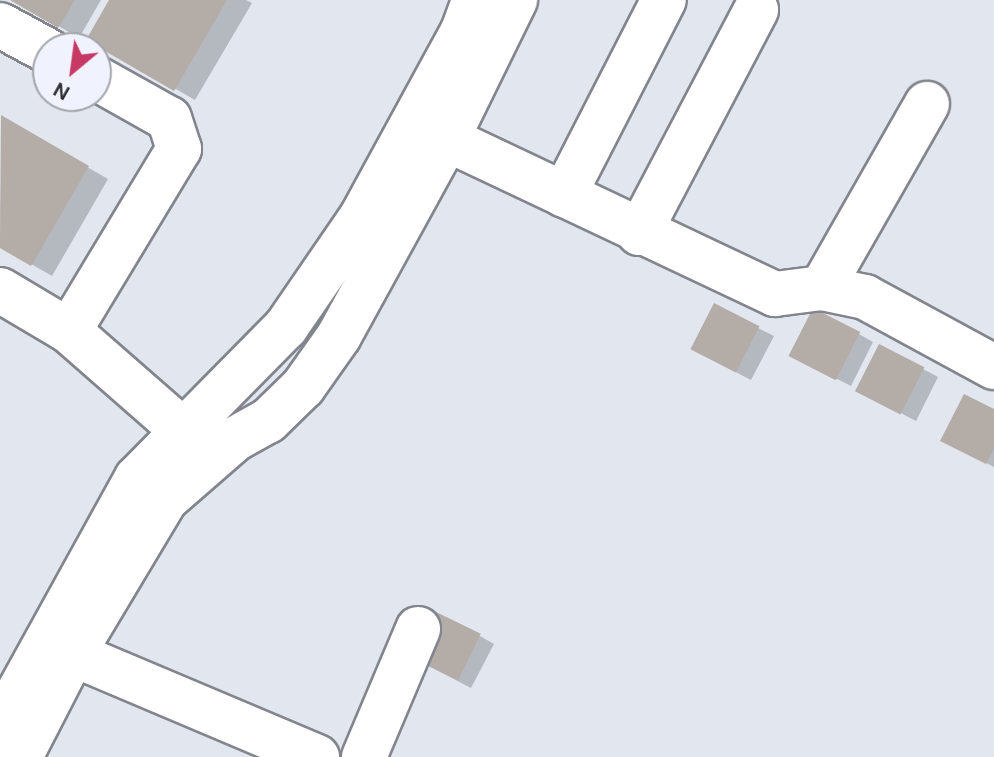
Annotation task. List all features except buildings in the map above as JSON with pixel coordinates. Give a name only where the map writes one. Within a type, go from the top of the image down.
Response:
[{"type":"street","points":[[20,757],[73,654],[165,500],[162,478],[181,429],[286,327],[361,218],[463,31],[474,0]]},
{"type":"street","points":[[0,726],[95,550],[162,478],[268,421],[318,367],[447,139],[515,0]]},
{"type":"street","points":[[564,195],[664,0]]},
{"type":"street","points":[[639,233],[756,10]]},
{"type":"street","points":[[0,25],[32,42]]},
{"type":"street","points":[[69,331],[179,149],[169,119],[112,87]]},
{"type":"street","points":[[822,288],[927,104]]},
{"type":"street","points":[[447,139],[639,233],[775,294],[822,288],[865,297],[990,356]]},
{"type":"street","points":[[0,290],[69,331],[181,429]]},
{"type":"street","points":[[234,380],[318,367]]},
{"type":"street","points":[[364,757],[418,629]]},
{"type":"street","points":[[73,654],[317,757]]}]
